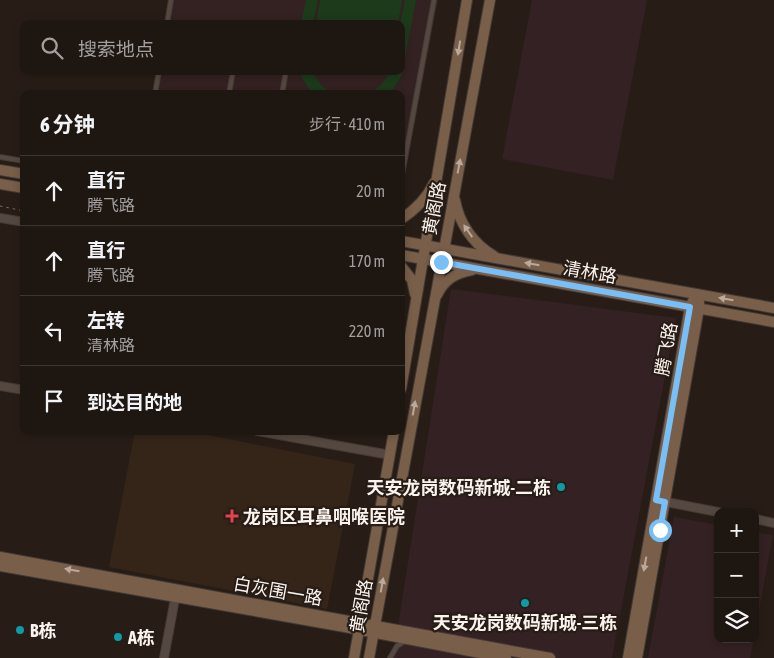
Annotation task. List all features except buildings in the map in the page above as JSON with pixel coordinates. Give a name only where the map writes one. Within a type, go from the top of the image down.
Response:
[{"type":"main road","name":"黄阁路","points":[[405,365],[466,0]]},
{"type":"main road","name":"黄阁路","points":[[369,658],[432,305],[490,0]]},
{"type":"main road","points":[[0,170],[20,173]]},
{"type":"main road","points":[[405,216],[424,200],[437,176]]},
{"type":"main road","points":[[0,184],[20,187]]},
{"type":"main road","points":[[454,190],[458,212],[469,233],[484,249],[502,259]]},
{"type":"main road","name":"清林路","points":[[405,242],[774,308]]},
{"type":"main road","name":"清林路","points":[[405,256],[774,322]]},
{"type":"main road","points":[[432,305],[443,285],[451,277],[460,272],[484,270]]},
{"type":"main road","points":[[405,271],[412,280],[416,303]]},
{"type":"main road","name":"腾飞路","points":[[637,658],[661,501],[697,294]]},
{"type":"main road","name":"黄阁路","points":[[354,658],[393,435]]},
{"type":"main road","name":"腾飞路","points":[[628,658],[661,501]]},
{"type":"main road","name":"白灰围一路","points":[[0,557],[176,593],[374,629],[550,658]]},
{"type":"main road","name":"白灰围一路","points":[[0,566],[176,593]]},
{"type":"main road","name":"白灰围一路","points":[[374,629],[410,640],[506,658]]},
{"type":"street","points":[[0,218],[20,221]]},
{"type":"street","points":[[0,386],[20,389]]},
{"type":"street","points":[[279,435],[390,455]]},
{"type":"street","points":[[661,501],[714,511]]},
{"type":"street","points":[[759,520],[774,522]]},
{"type":"street","points":[[164,658],[176,593]]},
{"type":"lane","points":[[168,20],[171,0]]},
{"type":"lane","points":[[405,158],[434,0]]},
{"type":"lane","points":[[156,90],[158,75]]},
{"type":"lane","points":[[230,90],[232,75]]},
{"type":"lane","points":[[283,90],[285,75]]},
{"type":"lane","points":[[0,157],[20,160]]},
{"type":"lane","points":[[390,658],[397,646],[410,640]]},
{"type":"path","points":[[0,206],[20,209]]},
{"type":"shaded area","points":[[171,0],[438,0],[405,176],[405,90],[158,90],[159,75],[405,75],[405,20],[168,20]]},
{"type":"shaded area","points":[[532,0],[647,0],[613,180],[502,159]]},
{"type":"shaded area","points":[[451,289],[676,318],[612,658],[393,658]]},
{"type":"shaded area","name":"龙岗区耳鼻咽喉医院","points":[[134,435],[207,435],[355,464],[327,609],[109,567]]},
{"type":"shaded area","points":[[674,517],[714,524],[714,643],[753,643],[750,658],[648,658]]},
{"type":"shaded area","points":[[759,533],[773,535],[759,610]]},
{"type":"green space","points":[[306,0],[318,0],[314,20],[302,20]]},
{"type":"green space","points":[[320,0],[402,0],[399,20],[317,20]]},
{"type":"green space","points":[[405,0],[416,0],[405,58],[405,20],[401,20]]},
{"type":"green space","points":[[301,75],[314,75],[328,90],[310,90]]},
{"type":"green space","points":[[383,75],[402,75],[392,90],[375,90],[379,87],[388,76]]},
{"type":"place","name":"天安龙岗数码新城-二栋","points":[[561,487]]},
{"type":"place","name":"龙岗区耳鼻咽喉医院","points":[[232,516]]},
{"type":"place","name":"天安龙岗数码新城-三栋","points":[[525,603]]},
{"type":"place","name":"B栋","points":[[20,630]]},
{"type":"place","name":"A栋","points":[[118,637]]},
{"type":"route","points":[[441,262],[690,307],[656,500],[665,502],[660,530]]}]
